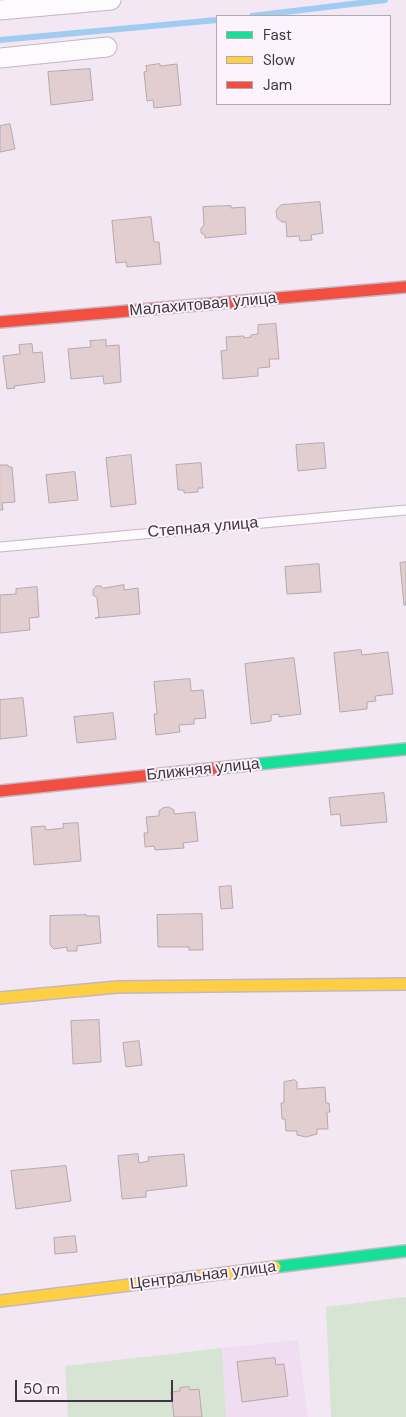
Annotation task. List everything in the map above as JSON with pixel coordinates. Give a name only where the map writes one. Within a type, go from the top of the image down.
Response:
[{"type":"street","points":[[0,10],[111,0]]},
{"type":"street","points":[[0,58],[107,47]]},
{"type":"street","name":"Малахитовая улица","points":[[0,322],[406,287]]},
{"type":"street","name":"Ближняя улица","points":[[0,791],[406,749]]},
{"type":"street","points":[[0,998],[117,987],[406,984]]},
{"type":"street","name":"Центральная улица","points":[[0,1301],[406,1251]]},
{"type":"lane","name":"Степная улица","points":[[0,547],[406,510]]},
{"type":"shaded area","points":[[298,1340],[308,1417],[226,1417],[222,1348]]},
{"type":"green space","points":[[406,1297],[406,1417],[331,1417],[326,1307]]},
{"type":"green space","points":[[222,1348],[226,1417],[68,1417],[65,1366]]},
{"type":"building","points":[[160,64],[160,66],[177,64],[181,105],[154,108],[153,100],[147,101],[144,72],[147,71],[146,66]]},
{"type":"building","points":[[90,69],[93,100],[51,105],[48,72]]},
{"type":"building","points":[[10,124],[15,149],[0,152],[0,126]]},
{"type":"building","points":[[320,202],[323,233],[311,235],[312,240],[300,241],[299,236],[287,237],[286,222],[282,222],[277,218],[276,210],[281,205]]},
{"type":"building","points":[[231,206],[231,208],[245,207],[246,234],[205,238],[205,235],[201,233],[201,228],[204,225],[203,207]]},
{"type":"building","points":[[151,217],[154,242],[159,242],[161,264],[127,267],[126,262],[116,263],[112,221]]},
{"type":"building","points":[[276,324],[279,359],[269,359],[270,367],[258,368],[258,376],[223,379],[221,351],[227,350],[226,337],[251,337],[251,335],[258,334],[258,325]]},
{"type":"building","points":[[106,340],[106,346],[119,345],[121,382],[104,384],[103,376],[71,379],[68,349],[91,347],[90,341]]},
{"type":"building","points":[[32,344],[33,353],[42,352],[45,382],[14,386],[15,388],[7,389],[3,356],[20,354],[19,345]]},
{"type":"building","points":[[324,443],[326,468],[298,471],[296,445]]},
{"type":"building","points":[[131,455],[136,504],[111,507],[106,458]]},
{"type":"building","points":[[201,463],[203,488],[198,488],[198,492],[184,493],[184,490],[178,490],[176,465]]},
{"type":"building","points":[[0,465],[12,467],[15,502],[2,503],[3,510],[0,510]]},
{"type":"building","points":[[75,472],[78,500],[49,503],[46,475]]},
{"type":"building","points":[[406,562],[406,605],[404,605],[400,563]]},
{"type":"building","points":[[319,564],[321,592],[287,594],[285,567]]},
{"type":"building","points":[[124,585],[124,590],[138,588],[140,614],[95,618],[99,617],[97,598],[93,595],[93,590],[96,586],[103,588]]},
{"type":"building","points":[[37,587],[39,617],[29,618],[30,630],[0,633],[0,595],[16,594],[16,589]]},
{"type":"building","points":[[361,650],[362,655],[388,652],[393,694],[375,696],[376,701],[367,702],[367,709],[340,712],[334,653]]},
{"type":"building","points":[[294,658],[301,714],[279,717],[279,714],[271,715],[271,721],[251,724],[245,664]]},
{"type":"building","points":[[190,679],[191,691],[203,690],[206,718],[194,719],[194,724],[179,725],[180,732],[156,735],[154,714],[157,714],[154,682]]},
{"type":"building","points":[[23,698],[27,736],[0,739],[0,700]]},
{"type":"building","points":[[113,713],[116,739],[77,743],[74,717]]},
{"type":"building","points":[[384,793],[387,822],[341,826],[340,814],[331,815],[329,798]]},
{"type":"building","points":[[169,807],[174,810],[174,814],[195,812],[198,841],[183,843],[184,848],[155,850],[154,846],[145,847],[144,833],[148,833],[146,817],[159,816],[159,811]]},
{"type":"building","points":[[78,823],[81,861],[34,865],[31,827],[45,826],[46,830],[64,828],[63,824]]},
{"type":"building","points":[[231,886],[233,908],[221,909],[219,887]]},
{"type":"building","points":[[202,914],[203,950],[189,950],[189,947],[158,947],[157,915]]},
{"type":"building","points":[[50,916],[99,916],[101,943],[77,946],[77,951],[67,951],[67,947],[54,949],[50,945]]},
{"type":"building","points":[[99,1020],[101,1062],[73,1064],[71,1021]]},
{"type":"building","points":[[139,1041],[142,1065],[126,1067],[123,1043]]},
{"type":"building","points":[[295,1080],[297,1082],[297,1089],[325,1087],[326,1103],[329,1103],[330,1112],[327,1112],[328,1129],[317,1129],[317,1134],[306,1137],[297,1135],[297,1131],[286,1131],[285,1119],[282,1119],[281,1103],[284,1103],[284,1082]]},
{"type":"building","points":[[138,1154],[139,1163],[149,1161],[148,1157],[184,1154],[187,1186],[146,1191],[146,1197],[122,1199],[118,1156]]},
{"type":"building","points":[[66,1166],[71,1201],[16,1209],[11,1171]]},
{"type":"building","points":[[75,1236],[77,1252],[55,1254],[54,1238]]},
{"type":"building","points":[[275,1358],[276,1365],[284,1364],[288,1396],[242,1402],[237,1362]]},
{"type":"building","points":[[189,1387],[190,1390],[199,1389],[202,1417],[174,1417],[171,1392]]},
{"type":"waterway","points":[[260,15],[385,0]]},
{"type":"waterway","points":[[0,40],[216,20]]},
{"type":"traffic: fast","points":[[219,768],[406,749]]},
{"type":"traffic: fast","points":[[275,1267],[406,1251]]},
{"type":"traffic: slow","points":[[0,998],[117,987],[406,984]]},
{"type":"traffic: slow","points":[[0,1301],[275,1267]]},
{"type":"traffic: jam","points":[[0,322],[406,287]]},
{"type":"traffic: jam","points":[[0,791],[219,768]]}]
